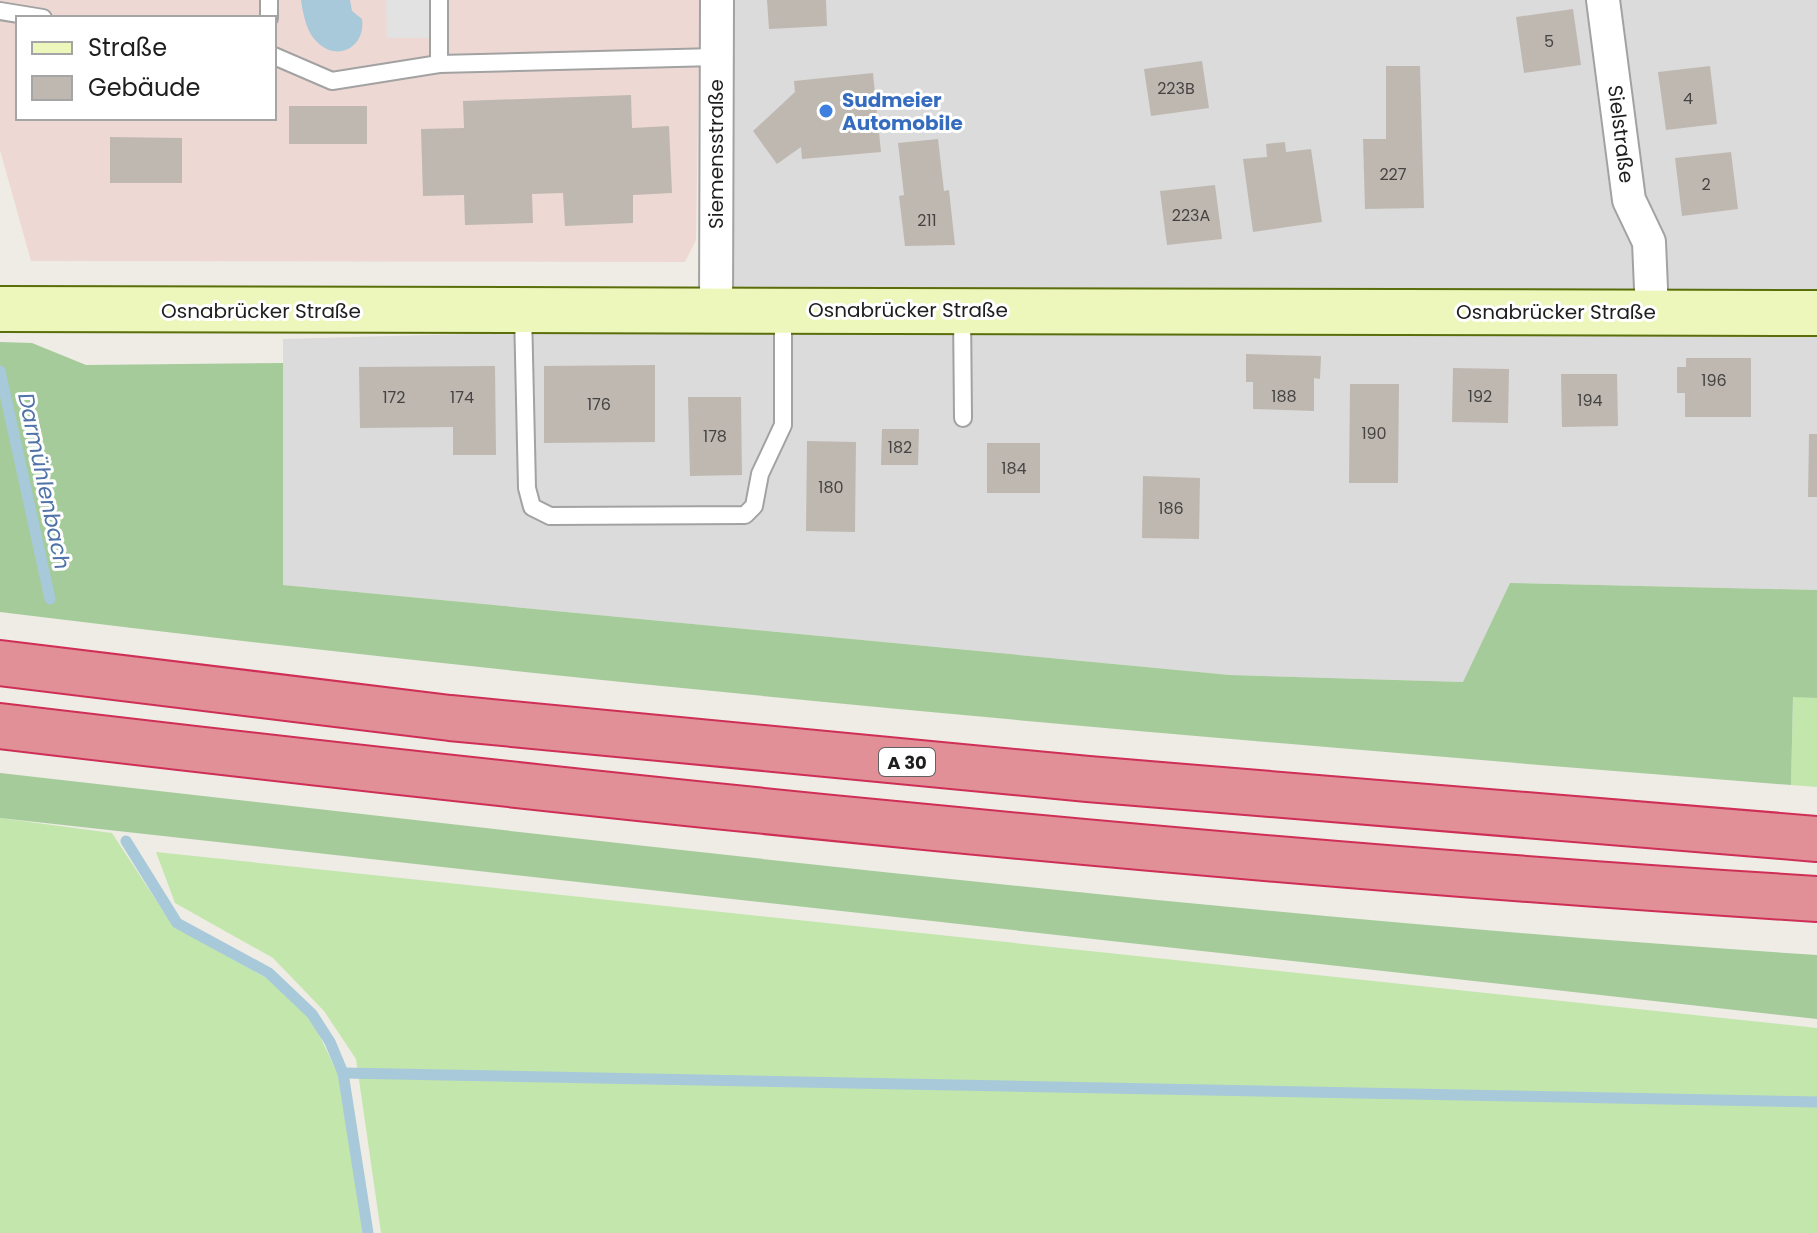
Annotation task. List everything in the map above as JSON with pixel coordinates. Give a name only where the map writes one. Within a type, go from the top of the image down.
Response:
[{"type":"highway","name":"A 30","points":[[0,663],[450,718],[1088,779],[1817,839]]},
{"type":"highway","points":[[0,726],[442,778],[1081,842],[1817,899]]},
{"type":"main road","name":"Osnabrücker Straße","points":[[0,309],[219,312],[523,308],[1817,313]]},
{"type":"street","name":"Siemensstraße","points":[[716,309],[717,0]]},
{"type":"street","name":"Sielstraße","points":[[1603,0],[1629,200],[1649,242],[1652,312]]},
{"type":"lane","points":[[439,0],[439,64]]},
{"type":"lane","points":[[0,11],[31,16]]},
{"type":"lane","points":[[276,57],[332,81],[439,64],[716,57]]},
{"type":"lane","points":[[523,308],[527,488],[532,507],[550,516],[745,515],[754,506],[760,474],[783,425],[783,309]]},
{"type":"lane","points":[[962,310],[963,418]]},
{"type":"shaded area","points":[[0,0],[700,0],[696,240],[685,262],[31,261],[0,150]]},
{"type":"shaded area","points":[[386,0],[429,0],[429,38],[387,38]]},
{"type":"shaded area","points":[[728,0],[1817,0],[1817,590],[1510,583],[1464,682],[1230,675],[283,585],[283,339],[716,327]]},
{"type":"green space","points":[[0,342],[32,343],[86,365],[283,363],[283,585],[1230,675],[1463,682],[1510,583],[1817,590],[1817,698],[1793,697],[1791,785],[894,709],[447,664],[0,612]]},
{"type":"green space","points":[[1793,696],[1817,698],[1817,787],[1791,785]]},
{"type":"green space","points":[[0,773],[1134,898],[1817,955],[1817,1019],[0,818]]},
{"type":"green space","points":[[0,818],[112,833],[173,926],[268,979],[310,1016],[338,1074],[363,1233],[0,1233]]},
{"type":"green space","points":[[156,852],[1817,1028],[1817,1233],[381,1233],[356,1059],[324,1011],[273,958],[175,903]]},
{"type":"water","points":[[301,0],[350,0],[352,11],[362,19],[360,37],[355,44],[342,51],[333,51],[317,42],[308,28]]},
{"type":"building","points":[[767,0],[826,0],[827,26],[769,29]]},
{"type":"building","points":[[1573,9],[1581,65],[1524,73],[1516,17]]},
{"type":"building","points":[[1202,61],[1209,108],[1151,116],[1144,69]]},
{"type":"building","points":[[1386,66],[1420,66],[1424,208],[1365,209],[1363,139],[1386,139]]},
{"type":"building","points":[[1710,66],[1717,124],[1666,130],[1658,72]]},
{"type":"building","name":"Sudmeier Automobile","points":[[873,73],[881,152],[802,159],[801,147],[777,164],[753,131],[795,92],[794,81]]},
{"type":"building","points":[[631,95],[632,128],[669,126],[672,193],[633,195],[633,223],[565,226],[563,193],[532,194],[533,223],[465,225],[464,195],[423,196],[421,129],[464,128],[463,101]]},
{"type":"building","points":[[289,106],[367,106],[367,144],[289,144]]},
{"type":"building","points":[[110,137],[182,138],[182,183],[110,183]]},
{"type":"building","points":[[938,139],[944,191],[949,190],[955,245],[905,246],[899,196],[904,195],[898,143]]},
{"type":"building","points":[[1285,142],[1286,152],[1311,149],[1322,222],[1253,232],[1243,159],[1267,157],[1266,144]]},
{"type":"building","points":[[1731,152],[1738,209],[1682,216],[1675,158]]},
{"type":"building","points":[[1215,185],[1222,239],[1167,245],[1160,191]]},
{"type":"building","points":[[1246,354],[1321,356],[1320,379],[1314,378],[1314,411],[1253,409],[1253,382],[1246,382]]},
{"type":"building","points":[[1686,358],[1751,358],[1751,417],[1685,417],[1685,393],[1677,393],[1677,367],[1686,367]]},
{"type":"building","points":[[655,365],[655,442],[544,443],[544,366]]},
{"type":"building","points":[[495,366],[496,455],[453,455],[453,427],[360,428],[359,367]]},
{"type":"building","points":[[1453,368],[1509,369],[1508,423],[1452,422]]},
{"type":"building","points":[[1561,374],[1617,374],[1618,426],[1562,427]]},
{"type":"building","points":[[1350,384],[1399,384],[1398,483],[1349,483]]},
{"type":"building","points":[[688,397],[741,397],[742,475],[690,476]]},
{"type":"building","points":[[882,429],[919,429],[918,465],[881,465]]},
{"type":"building","points":[[1809,434],[1817,434],[1817,497],[1808,497]]},
{"type":"building","points":[[807,441],[856,442],[855,532],[806,531]]},
{"type":"building","points":[[987,443],[1040,443],[1040,493],[987,493]]},
{"type":"building","points":[[1143,476],[1200,478],[1199,539],[1142,538]]},
{"type":"waterway","name":"Darmühlenbach","points":[[0,371],[50,599]]},
{"type":"waterway","name":"Darmühlenbach","points":[[126,841],[177,923],[269,973],[312,1014],[330,1042],[343,1073],[368,1233]]},
{"type":"waterway","points":[[343,1073],[1817,1102]]},
{"type":"place","name":"Sudmeier Automobile","points":[[826,111]]}]
